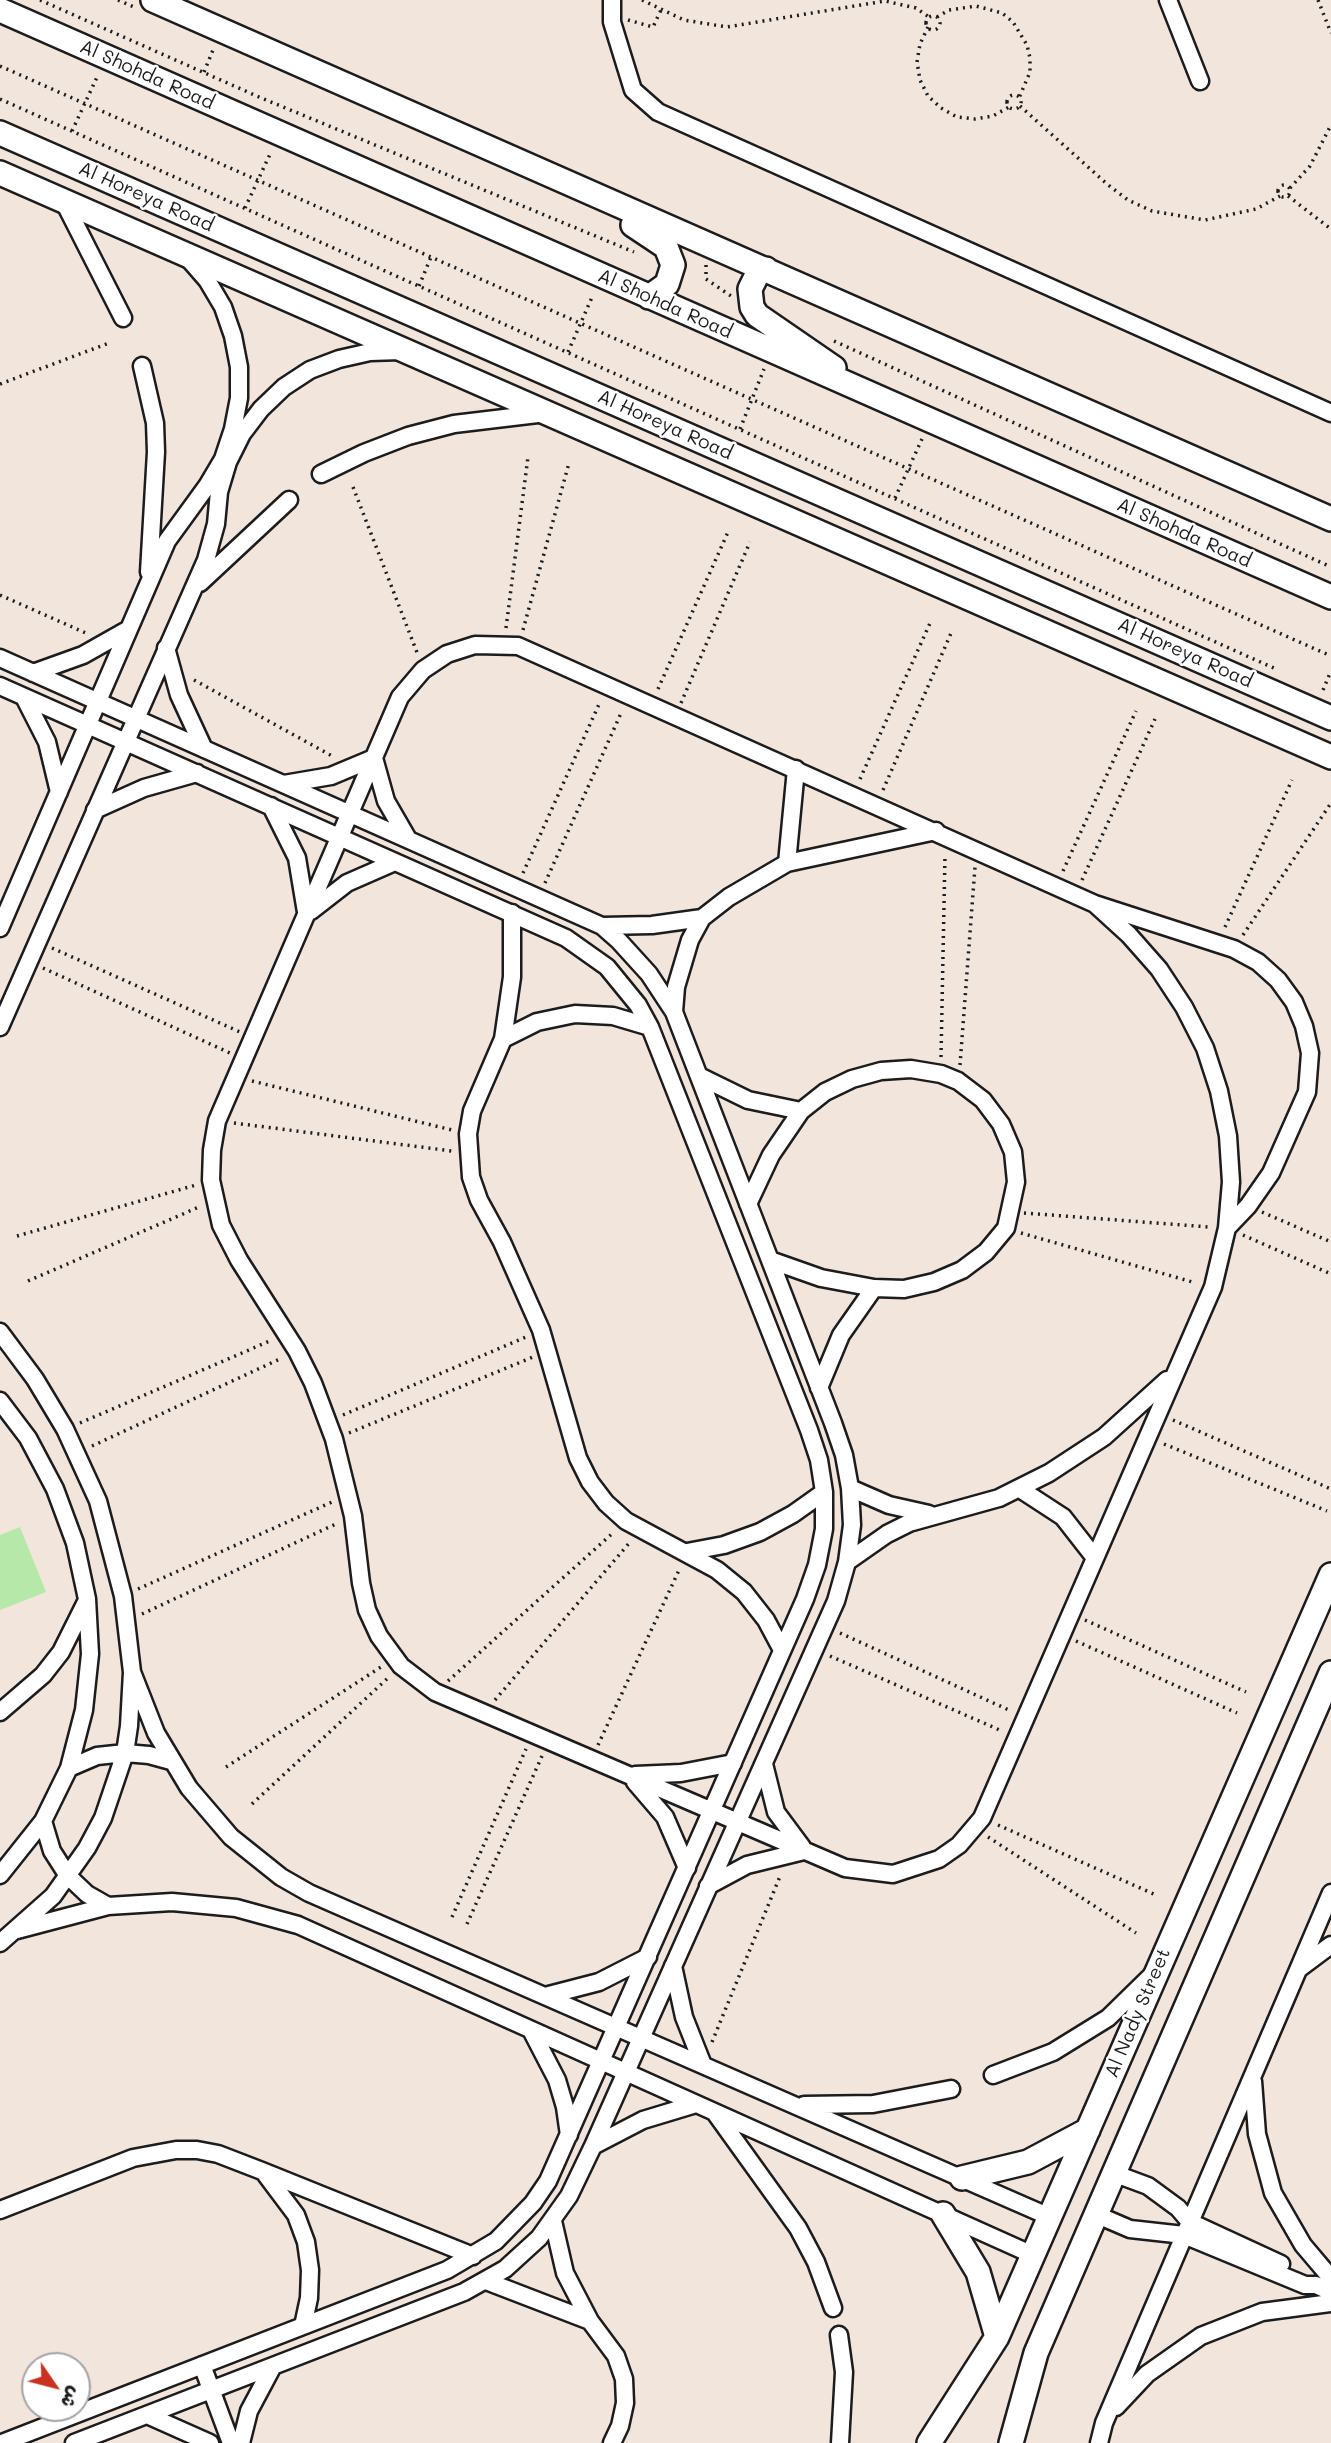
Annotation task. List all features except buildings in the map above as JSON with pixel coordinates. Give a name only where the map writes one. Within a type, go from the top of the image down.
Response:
[{"type":"street","points":[[1168,0],[1200,81]]},
{"type":"street","points":[[148,6],[766,269],[1331,519]]},
{"type":"street","points":[[612,8],[633,90],[658,112],[1331,413]]},
{"type":"street","name":"Al Shohda Road","points":[[0,10],[1331,597]]},
{"type":"street","name":"Al Horeya Road","points":[[0,133],[1331,718]]},
{"type":"street","name":"Al Horeya Road","points":[[0,173],[1331,757]]},
{"type":"street","points":[[136,233],[150,199]]},
{"type":"street","points":[[602,200],[619,217],[658,240],[671,255],[673,265],[667,284],[649,297]]},
{"type":"street","points":[[64,202],[122,318]]},
{"type":"street","points":[[0,928],[175,527],[207,486],[223,458],[233,429],[239,398],[239,367],[223,307],[207,280],[187,257]]},
{"type":"street","points":[[766,269],[758,274],[750,289],[752,307],[757,315],[828,362],[840,382]]},
{"type":"street","points":[[450,370],[465,337]]},
{"type":"street","points":[[0,1027],[193,589],[212,542],[219,492],[228,462],[242,434],[261,409],[284,387],[310,370],[360,354],[402,351]]},
{"type":"street","points":[[142,366],[155,423],[156,452],[148,586]]},
{"type":"street","points":[[321,474],[363,453],[408,436],[454,424],[551,413]]},
{"type":"street","points":[[193,589],[289,500]]},
{"type":"street","points":[[33,673],[106,643],[129,629]]},
{"type":"street","points":[[1095,904],[1129,934],[1159,969],[1184,1007],[1205,1048],[1219,1091],[1228,1136],[1231,1182],[1227,1228],[1213,1287],[1158,1414],[979,1823],[959,1845],[939,1859],[893,1874],[845,1868],[798,1852],[737,1822],[435,1692],[398,1662],[367,1610],[349,1494],[328,1421],[297,1351],[220,1226],[211,1180],[212,1150],[217,1121],[400,697],[423,670],[447,654],[475,645],[511,645],[676,714],[1095,904],[1234,949],[1258,962],[1286,991],[1304,1026],[1310,1053],[1307,1092],[1271,1173],[1248,1206],[1227,1228]]},
{"type":"street","points":[[166,648],[179,695],[204,749]]},
{"type":"street","points":[[0,658],[602,926],[627,928],[702,918],[748,885],[787,863],[940,833]]},
{"type":"street","points":[[0,686],[566,938],[587,951],[624,985],[650,1027],[809,1430],[819,1460],[824,1492],[824,1529],[817,1565],[602,2061],[548,2181],[533,2203],[496,2241],[473,2256],[303,2326],[2,2443]]},
{"type":"street","points":[[24,697],[47,742],[59,792]]},
{"type":"street","points":[[283,784],[331,776],[374,758]]},
{"type":"street","points":[[374,758],[386,802],[408,839]]},
{"type":"street","points":[[787,863],[796,769]]},
{"type":"street","points":[[95,810],[144,788],[197,774]]},
{"type":"street","points":[[271,806],[297,858],[306,915]]},
{"type":"street","points":[[306,915],[347,883],[395,862]]},
{"type":"street","points":[[512,914],[512,976],[503,1039],[472,1111],[468,1134],[468,1153],[479,1200],[507,1253],[541,1330],[578,1458],[598,1493],[626,1521],[717,1570],[744,1592],[766,1619],[782,1650]]},
{"type":"street","points":[[674,1012],[681,963],[702,918]]},
{"type":"street","points":[[74,2443],[486,2281],[522,2255],[553,2221],[593,2146],[825,1626],[847,1562],[852,1525],[850,1488],[844,1455],[674,1012],[649,974],[602,926]]},
{"type":"street","points":[[503,1039],[537,1022],[575,1014],[613,1016],[650,1027]]},
{"type":"street","points":[[748,1204],[771,1155],[801,1111],[825,1092],[871,1073],[911,1069],[941,1073],[958,1082],[983,1100],[1002,1124],[1013,1152],[1015,1172],[1012,1212],[1006,1228],[986,1252],[934,1283],[904,1289],[874,1287],[821,1278],[769,1259]]},
{"type":"street","points":[[699,1076],[748,1100],[801,1111]]},
{"type":"street","points":[[819,1388],[841,1335],[874,1287]]},
{"type":"street","points":[[0,1332],[35,1379],[65,1429],[101,1513],[123,1596],[132,1672],[130,1726],[125,1752],[103,1818],[68,1876],[17,1930],[0,1943]]},
{"type":"street","points":[[847,1562],[887,1534],[931,1514],[976,1505],[1020,1489],[1104,1437],[1177,1370]]},
{"type":"street","points":[[0,1401],[28,1438],[55,1489],[75,1543],[87,1599],[90,1654],[84,1710],[69,1768],[43,1821],[0,1875]]},
{"type":"street","points":[[850,1488],[889,1505],[931,1514]]},
{"type":"street","points":[[1020,1489],[1063,1517],[1095,1558]]},
{"type":"street","points":[[687,1552],[724,1545],[760,1532],[793,1514],[824,1492]]},
{"type":"street","name":"Al Nady Street","points":[[929,2443],[997,2337],[1154,1973],[1229,1810],[1331,1575]]},
{"type":"street","points":[[0,1712],[43,1675],[61,1651],[87,1599]]},
{"type":"street","points":[[132,1672],[156,1733],[171,1761],[216,1821],[255,1858],[281,1877],[309,1893],[1050,2217]]},
{"type":"street","points":[[1011,2443],[1036,2353],[1331,1673]]},
{"type":"street","points":[[69,1768],[97,1756],[125,1752],[171,1761]]},
{"type":"street","points":[[1251,1760],[1266,1775],[1287,1773]]},
{"type":"street","points":[[629,1775],[681,1773],[733,1763]]},
{"type":"street","points":[[764,1763],[776,1812],[798,1852]]},
{"type":"street","points":[[629,1775],[664,1817],[687,1868]]},
{"type":"street","points":[[1229,1810],[1244,1805],[1251,1807],[1258,1811],[1265,1824]]},
{"type":"street","points":[[43,1821],[52,1851],[68,1876],[87,1894],[108,1906]]},
{"type":"street","points":[[709,1886],[747,1865],[798,1852]]},
{"type":"street","points":[[1099,2443],[1104,2423],[1331,1893]]},
{"type":"street","points":[[17,1930],[108,1906],[194,1903],[267,1916],[298,1925],[1034,2255]]},
{"type":"street","points":[[1298,1969],[1331,1945]]},
{"type":"street","points":[[545,1996],[599,1982],[648,1957]]},
{"type":"street","points":[[673,1966],[684,2017],[703,2065]]},
{"type":"street","points":[[993,2075],[1053,2052],[1086,2032],[1108,2018],[1154,1973]]},
{"type":"street","points":[[531,2030],[557,2080],[569,2135]]},
{"type":"street","points":[[1253,2074],[1257,2134],[1273,2193],[1303,2245],[1331,2278]]},
{"type":"street","points":[[794,2105],[873,2104],[951,2089]]},
{"type":"street","points":[[593,2146],[643,2120],[696,2104]]},
{"type":"street","points":[[715,2112],[798,2228],[816,2262],[833,2308]]},
{"type":"street","points":[[962,2178],[1028,2162],[1088,2130]]},
{"type":"street","points":[[0,2210],[154,2152],[197,2150],[218,2154],[473,2256]]},
{"type":"street","points":[[262,2171],[291,2207],[306,2242],[310,2279],[303,2326]]},
{"type":"street","points":[[1113,2173],[1149,2186],[1164,2196],[1187,2228]]},
{"type":"street","points":[[943,2214],[978,2272],[990,2304],[997,2337]]},
{"type":"street","points":[[1095,2214],[1130,2229],[1187,2228],[1305,2275],[1323,2288]]},
{"type":"street","points":[[553,2221],[565,2273],[590,2321],[616,2356],[624,2379],[625,2403],[620,2426],[612,2443]]},
{"type":"street","points":[[486,2281],[590,2321]]},
{"type":"street","points":[[1104,2423],[1147,2374],[1201,2336],[1262,2312],[1331,2303]]},
{"type":"street","points":[[839,2335],[844,2385],[840,2443]]},
{"type":"street","points":[[202,2365],[232,2443]]},
{"type":"street","points":[[241,2443],[249,2411],[273,2366]]},
{"type":"street","points":[[147,2415],[210,2443]]},
{"type":"path","points":[[40,0],[204,72],[638,254],[643,251]]},
{"type":"path","points":[[118,0],[148,6]]},
{"type":"path","points":[[642,0],[684,20],[727,27],[885,1],[908,5],[929,17],[937,18],[949,10],[976,6],[1002,13],[1013,22],[1027,45],[1030,58],[1030,72],[1019,98],[1020,106],[1128,200],[1152,211],[1205,219],[1256,209],[1280,196],[1288,196],[1331,229]]},
{"type":"path","points":[[1318,0],[1331,33]]},
{"type":"path","points":[[612,8],[653,27],[662,9]]},
{"type":"path","points":[[929,17],[917,62],[920,80],[928,96],[957,117],[975,119],[993,116],[1009,107],[1020,106]]},
{"type":"path","points":[[928,27],[938,27],[937,18]]},
{"type":"path","points":[[204,72],[216,45]]},
{"type":"path","points":[[0,66],[1331,656]]},
{"type":"path","points":[[72,131],[99,73]]},
{"type":"path","points":[[1009,107],[1009,97],[1019,98]]},
{"type":"path","points":[[0,99],[1285,673]]},
{"type":"path","points":[[1288,196],[1290,188],[1310,166],[1331,125]]},
{"type":"path","points":[[245,208],[272,150]]},
{"type":"path","points":[[1280,196],[1279,188],[1284,185],[1290,188]]},
{"type":"path","points":[[706,244],[706,279],[740,302]]},
{"type":"path","points":[[419,286],[431,257]]},
{"type":"path","points":[[568,352],[593,293]]},
{"type":"path","points":[[828,338],[1331,567]]},
{"type":"path","points":[[0,384],[109,342]]},
{"type":"path","points":[[740,429],[764,369]]},
{"type":"path","points":[[895,499],[922,439]]},
{"type":"path","points":[[511,645],[528,457]]},
{"type":"path","points":[[511,645],[569,463]]},
{"type":"path","points":[[354,487],[423,670]]},
{"type":"path","points":[[651,704],[728,532]]},
{"type":"path","points":[[676,714],[750,542]]},
{"type":"path","points":[[0,595],[106,643]]},
{"type":"path","points":[[853,794],[930,621]]},
{"type":"path","points":[[877,805],[952,631]]},
{"type":"path","points":[[170,667],[354,768]]},
{"type":"path","points":[[1331,671],[1323,690],[1331,693]]},
{"type":"path","points":[[516,888],[608,684]]},
{"type":"path","points":[[538,898],[630,694]]},
{"type":"path","points":[[1056,886],[1136,711]]},
{"type":"path","points":[[1075,894],[1155,719]]},
{"type":"path","points":[[1217,944],[1292,780]]},
{"type":"path","points":[[1234,949],[1331,803]]},
{"type":"path","points":[[940,833],[941,1073]]},
{"type":"path","points":[[958,1082],[977,850]]},
{"type":"path","points":[[37,941],[253,1038]]},
{"type":"path","points":[[28,961],[244,1060]]},
{"type":"path","points":[[236,1077],[468,1134]]},
{"type":"path","points":[[217,1121],[468,1153]]},
{"type":"path","points":[[17,1236],[211,1180]]},
{"type":"path","points":[[28,1281],[214,1201]]},
{"type":"path","points":[[1248,1206],[1331,1242]]},
{"type":"path","points":[[1012,1212],[1227,1228],[1331,1274]]},
{"type":"path","points":[[1006,1228],[1213,1287]]},
{"type":"path","points":[[328,1421],[541,1330]]},
{"type":"path","points":[[65,1429],[287,1334]]},
{"type":"path","points":[[77,1453],[297,1351]]},
{"type":"path","points":[[334,1439],[548,1351]]},
{"type":"path","points":[[1158,1414],[1331,1489]]},
{"type":"path","points":[[1147,1437],[1326,1511]]},
{"type":"path","points":[[123,1596],[349,1494]]},
{"type":"path","points":[[127,1621],[353,1516]]},
{"type":"path","points":[[435,1692],[626,1521]]},
{"type":"path","points":[[483,1713],[642,1528]]},
{"type":"path","points":[[591,1759],[687,1552]]},
{"type":"path","points":[[1071,1614],[1246,1692]]},
{"type":"path","points":[[825,1626],[1025,1718]]},
{"type":"path","points":[[1061,1635],[1237,1713]]},
{"type":"path","points":[[814,1649],[1017,1737]]},
{"type":"path","points":[[226,1768],[398,1662]]},
{"type":"path","points":[[253,1804],[398,1662]]},
{"type":"path","points":[[452,1917],[533,1734]]},
{"type":"path","points":[[467,1923],[549,1742]]},
{"type":"path","points":[[979,1823],[1156,1895]]},
{"type":"path","points":[[979,1823],[1136,1933]]},
{"type":"path","points":[[703,2065],[798,1852]]},
{"type":"green space","points":[[20,1527],[46,1592],[0,1610],[0,1535]]}]
